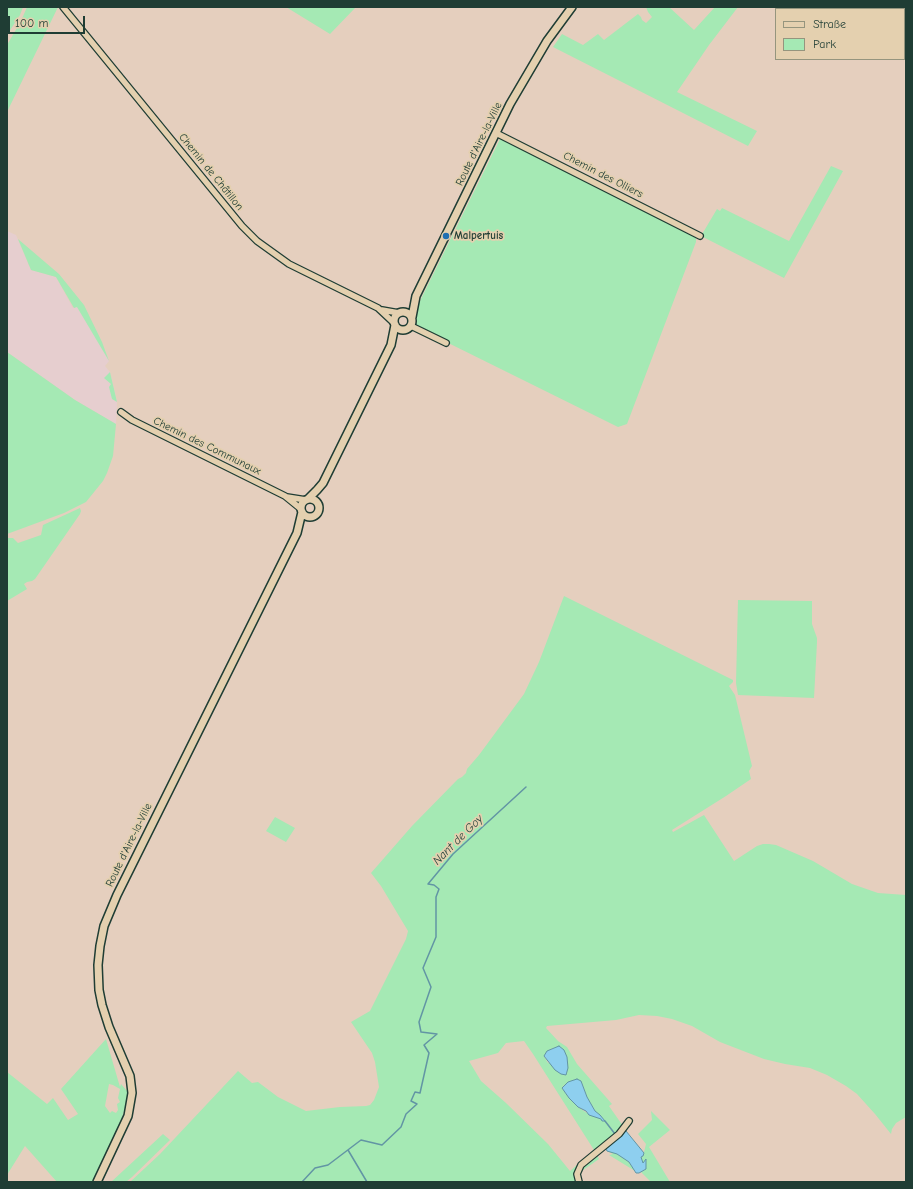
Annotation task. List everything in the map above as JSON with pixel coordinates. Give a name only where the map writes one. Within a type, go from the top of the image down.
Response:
[{"type":"main road","name":"Route d'Aire-la-Ville","points":[[412,317],[416,296],[510,104],[537,58],[572,7]]},
{"type":"main road","name":"Route d'Aire-la-Ville","points":[[400,313],[416,296]]},
{"type":"main road","points":[[323,483],[301,505],[301,511],[306,517],[313,517],[318,512],[323,483],[391,345],[395,317],[400,313],[407,313],[412,317],[408,328],[391,345]]},
{"type":"main road","points":[[395,324],[398,329],[408,328]]},
{"type":"main road","points":[[307,500],[314,500],[318,506]]},
{"type":"main road","name":"Route d'Aire-la-Ville","points":[[96,1182],[128,1116],[132,1093],[130,1076],[109,1028],[99,990],[98,960],[104,926],[120,889],[297,533],[301,511]]},
{"type":"main road","name":"Route d'Aire-la-Ville","points":[[297,533],[313,517]]},
{"type":"street","name":"Chemin de Châtillon","points":[[63,7],[227,207],[257,241],[289,264],[378,308],[400,313]]},
{"type":"street","name":"Chemin des Olliers","points":[[496,133],[700,236]]},
{"type":"street","name":"Chemin de Châtillon","points":[[378,308],[395,324]]},
{"type":"street","points":[[408,328],[446,343]]},
{"type":"street","name":"Chemin des Communaux","points":[[121,412],[132,420],[285,496],[307,500]]},
{"type":"street","name":"Chemin des Communaux","points":[[285,496],[301,511]]},
{"type":"street","points":[[579,1182],[577,1177],[579,1168],[619,1134],[629,1121]]},
{"type":"shaded area","points":[[7,231],[16,235],[31,270],[56,277],[73,308],[77,306],[109,361],[105,366],[110,372],[117,402],[116,424],[75,400],[7,352]]},
{"type":"green space","points":[[7,7],[23,7],[20,15],[7,35]]},
{"type":"green space","points":[[27,7],[58,7],[7,112],[7,45],[21,21]]},
{"type":"green space","points":[[286,7],[356,7],[330,34]]},
{"type":"green space","points":[[646,7],[669,7],[694,30],[715,7],[738,7],[709,45],[677,92],[757,131],[748,146],[553,47],[562,34],[583,45],[598,34],[604,40],[638,14],[646,23],[652,17]]},
{"type":"green space","points":[[500,139],[506,140],[694,235],[696,238],[696,242],[627,424],[618,427],[420,329],[416,324],[415,311]]},
{"type":"green space","points":[[831,166],[843,171],[784,278],[701,236],[717,209],[720,211],[722,208],[789,241]]},
{"type":"green space","points":[[18,239],[59,274],[84,305],[102,342],[109,361],[77,307],[74,308],[56,277],[31,270]]},
{"type":"green space","points":[[7,352],[75,400],[116,424],[113,456],[107,473],[103,481],[86,502],[64,513],[7,534]]},
{"type":"green space","points":[[110,372],[117,402],[112,399],[109,387],[111,384],[104,378]]},
{"type":"green space","points":[[80,508],[80,514],[35,579],[24,584],[27,589],[7,601],[7,538],[13,538],[18,543],[41,535],[43,525]]},
{"type":"green space","points":[[564,596],[733,680],[729,686],[735,695],[752,766],[749,771],[751,779],[672,830],[673,832],[704,815],[734,861],[757,846],[763,844],[776,845],[813,861],[852,884],[878,893],[906,895],[906,1117],[896,1123],[891,1134],[857,1094],[827,1075],[810,1068],[764,1059],[720,1042],[692,1026],[672,1019],[639,1015],[616,1020],[547,1026],[546,1028],[558,1041],[567,1047],[577,1064],[612,1104],[609,1106],[623,1126],[614,1135],[635,1171],[609,1155],[613,1154],[606,1149],[598,1153],[599,1159],[579,1173],[579,1182],[130,1182],[160,1154],[238,1071],[252,1083],[258,1082],[278,1097],[306,1111],[366,1106],[370,1105],[374,1100],[379,1087],[375,1062],[372,1053],[351,1022],[370,1011],[406,939],[408,931],[381,886],[371,873],[412,826],[458,779],[466,773],[467,769],[524,694],[539,662]],"holes":[[[524,1041],[594,1150],[570,1171],[548,1144],[481,1081],[469,1061],[498,1053],[506,1043]],[[555,1048],[549,1063],[548,1063],[544,1056],[551,1049]],[[581,1081],[587,1097],[595,1111],[587,1113],[578,1107],[562,1088],[564,1085]]]},
{"type":"green space","points":[[738,600],[812,601],[812,624],[817,638],[814,698],[738,695],[736,683]]},
{"type":"green space","points":[[275,817],[295,828],[286,842],[266,831]]},
{"type":"green space","points":[[106,1039],[120,1087],[121,1084],[128,1092],[128,1097],[120,1125],[93,1182],[57,1182],[25,1146],[7,1175],[7,1072],[47,1104],[53,1098],[68,1120],[78,1114],[61,1089]],"holes":[[[109,1084],[120,1089],[118,1098],[120,1102],[117,1104],[118,1110],[116,1113],[112,1111],[110,1113],[105,1106]]]},
{"type":"green space","points":[[651,1111],[670,1130],[649,1147],[670,1182],[651,1182],[641,1172],[646,1169],[646,1160],[642,1163],[641,1157],[643,1156],[646,1144],[638,1134],[652,1120]]},
{"type":"green space","points":[[163,1134],[170,1140],[132,1177],[126,1182],[111,1182]]},
{"type":"water","points":[[559,1046],[564,1050],[567,1057],[568,1068],[566,1075],[555,1070],[544,1056],[547,1051]]},
{"type":"water","points":[[577,1079],[581,1081],[587,1097],[595,1111],[605,1121],[589,1115],[586,1111],[578,1107],[562,1088],[568,1082]]},
{"type":"water","points":[[626,1131],[644,1153],[641,1157],[643,1163],[646,1159],[646,1169],[639,1173],[636,1173],[629,1162],[617,1154],[607,1151],[606,1149]]},
{"type":"waterway","name":"Nant de Goy","points":[[302,1182],[315,1168],[328,1165],[361,1140],[382,1145],[401,1127],[406,1114],[417,1104],[411,1101],[415,1092],[420,1093],[429,1053],[424,1045],[437,1034],[421,1032],[419,1022],[431,987],[423,968],[436,937],[436,897],[439,889],[434,885],[428,884],[453,854],[526,787]]},
{"type":"waterway","points":[[605,1121],[615,1134]]},
{"type":"waterway","points":[[348,1150],[367,1182]]},
{"type":"place","name":"Malpertuis","points":[[446,236]]}]
